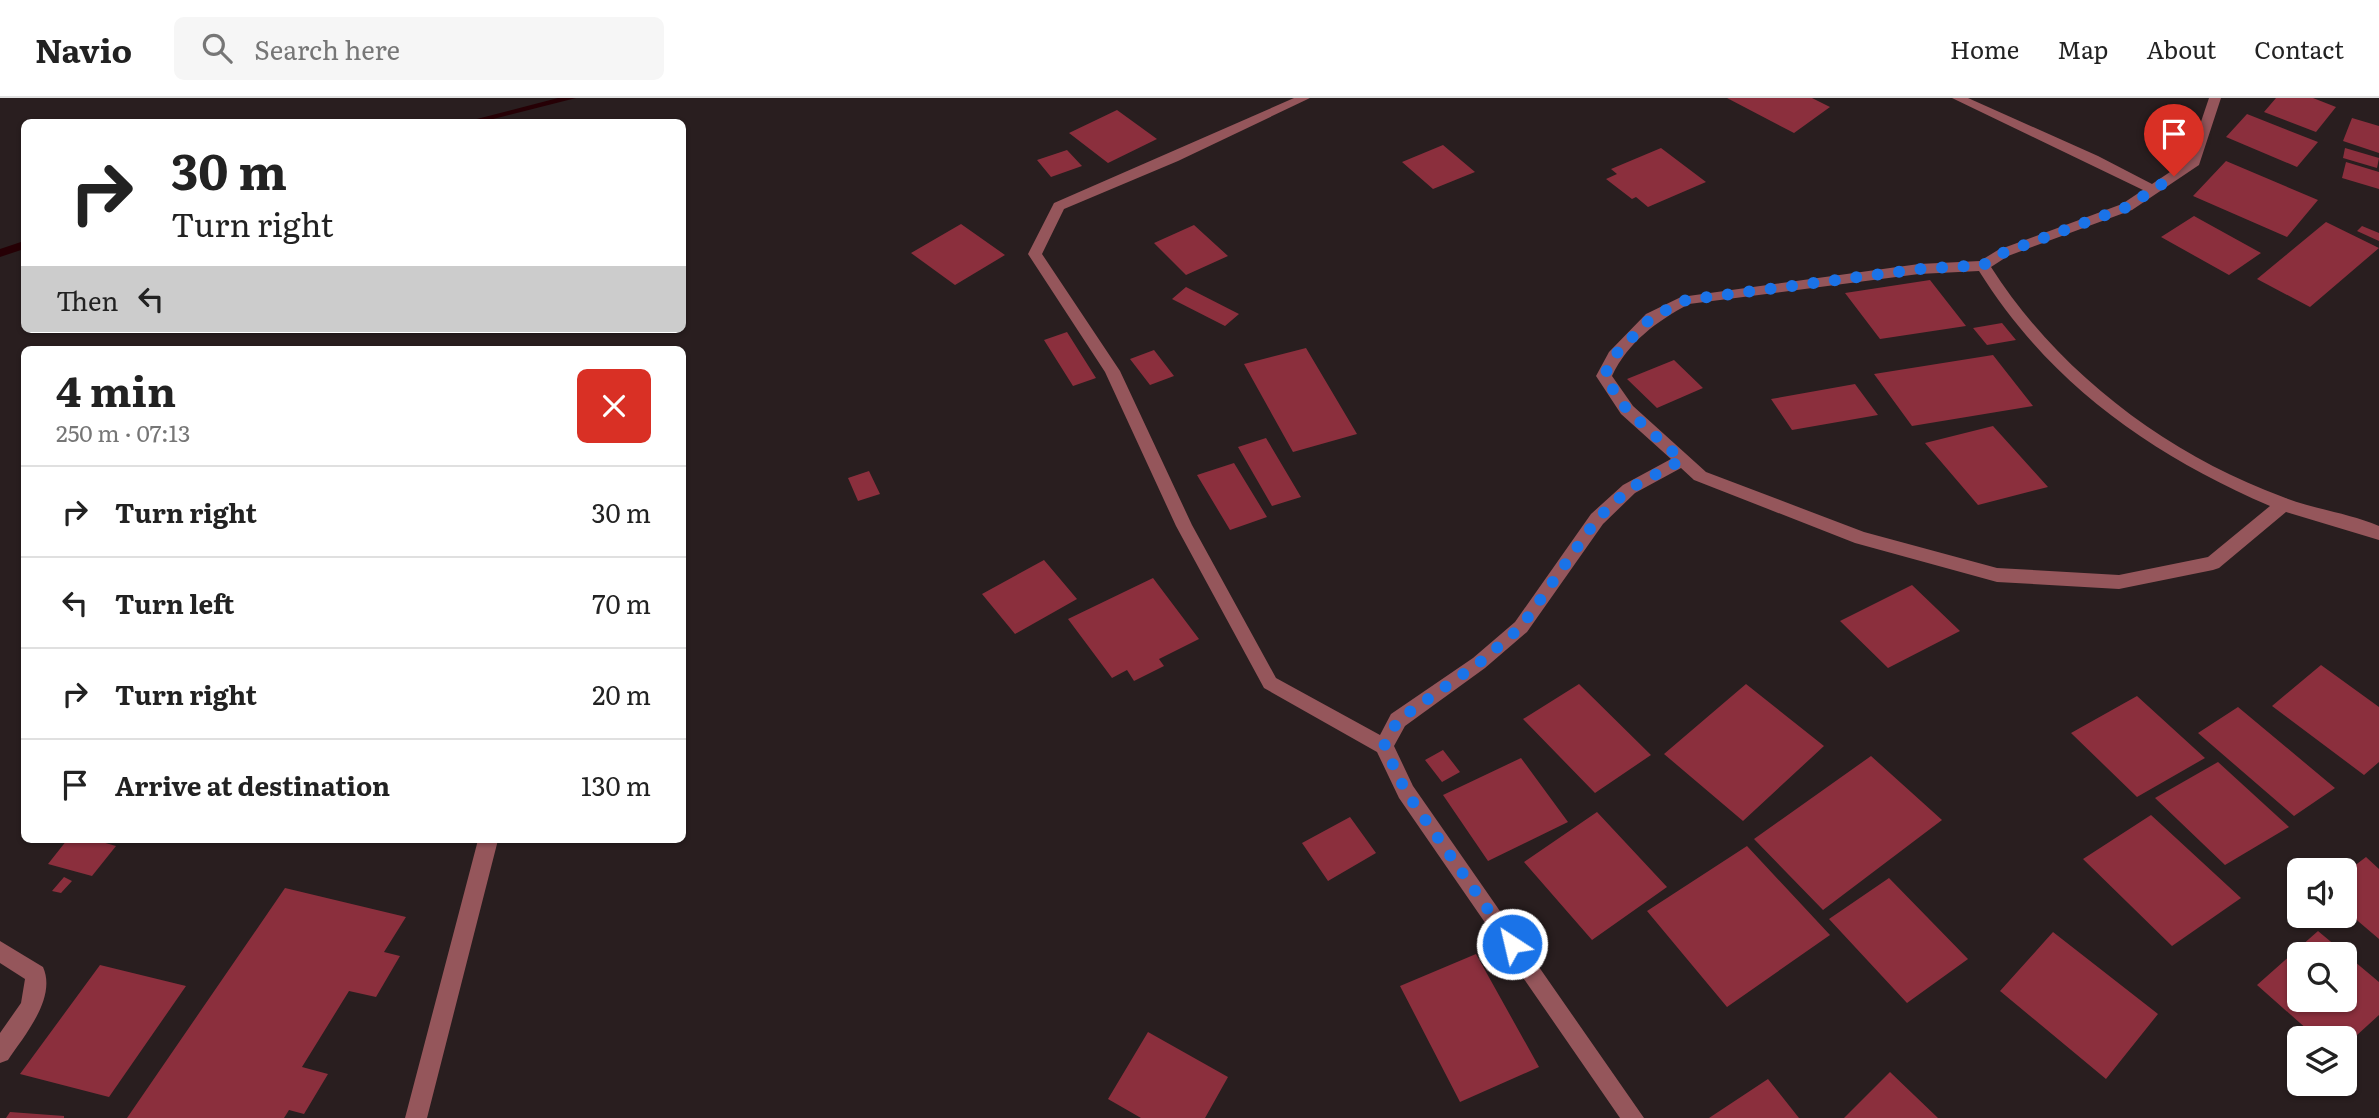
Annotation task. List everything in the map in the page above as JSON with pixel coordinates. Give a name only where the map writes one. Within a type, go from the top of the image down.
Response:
[{"type":"street","points":[[1304,98],[1059,206],[1035,254],[1112,371],[1184,526],[1269,682],[1384,746],[1406,792],[1633,1118]]},
{"type":"street","points":[[1958,98],[2093,159],[2153,190]]},
{"type":"street","points":[[2215,98],[2194,162],[2127,207],[2003,253],[1983,265],[1919,269],[1686,300],[1651,318],[1614,356],[1604,376],[1627,410],[1700,476],[1861,538],[1997,575],[2119,582],[2213,564],[2284,504]]},
{"type":"street","points":[[1983,265],[1995,288],[2052,356],[2115,412],[2225,479],[2284,504],[2379,533]]},
{"type":"street","points":[[1384,746],[1398,720],[1479,663],[1521,627],[1597,519],[1629,489],[1682,460]]},
{"type":"street","points":[[416,1118],[487,843]]},
{"type":"street","points":[[0,951],[37,974],[31,1007],[0,1052]]},
{"type":"building","points":[[1727,98],[1812,98],[1830,107],[1794,133]]},
{"type":"building","points":[[2276,98],[2313,98],[2336,107],[2316,132],[2264,112]]},
{"type":"building","points":[[1117,110],[1157,139],[1108,163],[1069,133]]},
{"type":"building","points":[[2247,114],[2318,142],[2297,167],[2226,137]]},
{"type":"building","points":[[2352,118],[2379,126],[2379,153],[2343,141]]},
{"type":"building","points":[[1443,145],[1475,172],[1433,189],[1402,162]]},
{"type":"building","points":[[1661,148],[1706,182],[1648,207],[1636,197],[1632,199],[1606,179],[1617,174],[1611,169]]},
{"type":"building","points":[[2345,148],[2379,158],[2377,168],[2343,158]]},
{"type":"building","points":[[1067,150],[1082,166],[1051,177],[1037,160]]},
{"type":"building","points":[[2226,161],[2318,200],[2287,237],[2193,196]]},
{"type":"building","points":[[2346,162],[2379,172],[2379,189],[2342,178]]},
{"type":"building","points":[[2194,216],[2261,253],[2229,275],[2161,237]]},
{"type":"building","points":[[2326,222],[2379,248],[2310,307],[2257,279]]},
{"type":"building","points":[[961,224],[1005,255],[955,285],[911,253]]},
{"type":"building","points":[[1194,225],[1228,256],[1186,275],[1154,243]]},
{"type":"building","points":[[2362,226],[2379,233],[2379,241],[2357,231]]},
{"type":"building","points":[[1930,280],[1966,326],[1880,339],[1845,293]]},
{"type":"building","points":[[1186,287],[1239,314],[1225,326],[1172,299]]},
{"type":"building","points":[[2002,323],[2016,340],[1987,345],[1973,328]]},
{"type":"building","points":[[1067,332],[1096,378],[1073,386],[1044,340]]},
{"type":"building","points":[[1306,348],[1357,434],[1293,452],[1244,364]]},
{"type":"building","points":[[1154,350],[1174,376],[1150,385],[1130,359]]},
{"type":"building","points":[[1993,355],[2033,406],[1912,426],[1874,374]]},
{"type":"building","points":[[1674,360],[1703,388],[1657,408],[1627,379]]},
{"type":"building","points":[[1855,384],[1878,415],[1792,430],[1771,399]]},
{"type":"building","points":[[1993,426],[2048,487],[1978,505],[1925,443]]},
{"type":"building","points":[[1266,438],[1301,497],[1272,506],[1238,447]]},
{"type":"building","points":[[1234,463],[1267,517],[1230,530],[1197,475]]},
{"type":"building","points":[[869,471],[880,494],[858,501],[848,478]]},
{"type":"building","points":[[1044,560],[1077,599],[1015,634],[982,594]]},
{"type":"building","points":[[1153,578],[1199,639],[1159,659],[1164,666],[1134,681],[1127,670],[1112,678],[1068,619]]},
{"type":"building","points":[[1912,585],[1960,631],[1888,668],[1840,621]]},
{"type":"building","points":[[2321,665],[2379,707],[2379,762],[2364,775],[2272,706]]},
{"type":"building","points":[[1579,684],[1651,755],[1595,793],[1523,719]]},
{"type":"building","points":[[1746,684],[1824,746],[1743,821],[1664,754]]},
{"type":"building","points":[[2137,696],[2205,758],[2137,797],[2071,733]]},
{"type":"building","points":[[2238,707],[2335,788],[2294,816],[2198,733]]},
{"type":"building","points":[[1443,750],[1460,772],[1442,782],[1425,760]]},
{"type":"building","points":[[1871,756],[1942,820],[1823,910],[1754,839]]},
{"type":"building","points":[[1521,758],[1568,822],[1488,861],[1443,795]]},
{"type":"building","points":[[2218,762],[2289,827],[2225,865],[2155,798]]},
{"type":"building","points":[[1597,812],[1667,887],[1592,940],[1524,862]]},
{"type":"building","points":[[2151,815],[2241,898],[2172,946],[2083,859]]},
{"type":"building","points":[[1350,817],[1376,853],[1328,881],[1302,843]]},
{"type":"building","points":[[65,843],[106,843],[116,846],[92,876],[48,864]]},
{"type":"building","points":[[1747,846],[1830,935],[1727,1007],[1647,911]]},
{"type":"building","points":[[2366,857],[2379,869],[2379,939],[2357,920],[2357,864]]},
{"type":"building","points":[[64,877],[72,881],[61,893],[52,891]]},
{"type":"building","points":[[1889,878],[1968,959],[1907,1003],[1829,919]]},
{"type":"building","points":[[285,888],[406,917],[384,952],[400,956],[376,997],[349,991],[302,1067],[328,1074],[304,1114],[289,1110],[284,1118],[127,1118]]},
{"type":"building","points":[[2318,931],[2331,942],[2306,942]]},
{"type":"building","points":[[2053,932],[2158,1014],[2106,1079],[2000,991]]},
{"type":"building","points":[[1476,954],[1539,1067],[1460,1102],[1400,986]]},
{"type":"building","points":[[2287,958],[2287,1012],[2257,985]]},
{"type":"building","points":[[2357,964],[2379,982],[2379,1015],[2357,1035],[2357,1026],[2303,1026],[2288,1012],[2357,1012]]},
{"type":"building","points":[[100,965],[186,986],[109,1097],[20,1074]]},
{"type":"building","points":[[1148,1032],[1228,1077],[1205,1118],[1141,1118],[1108,1099]]},
{"type":"building","points":[[1890,1072],[1938,1118],[1844,1118]]},
{"type":"building","points":[[1768,1079],[1799,1118],[1709,1118]]},
{"type":"building","points":[[10,1112],[64,1116],[64,1118],[6,1118]]},
{"type":"waterway","points":[[483,119],[571,98]]},
{"type":"waterway","points":[[0,253],[21,246]]},
{"type":"route","points":[[1512,944],[1406,792],[1384,746],[1398,720],[1479,663],[1521,627],[1597,519],[1629,489],[1682,460],[1627,410],[1604,376],[1614,356],[1651,318],[1686,300],[1919,269],[1983,265],[2003,253],[2127,207],[2174,176]]}]
